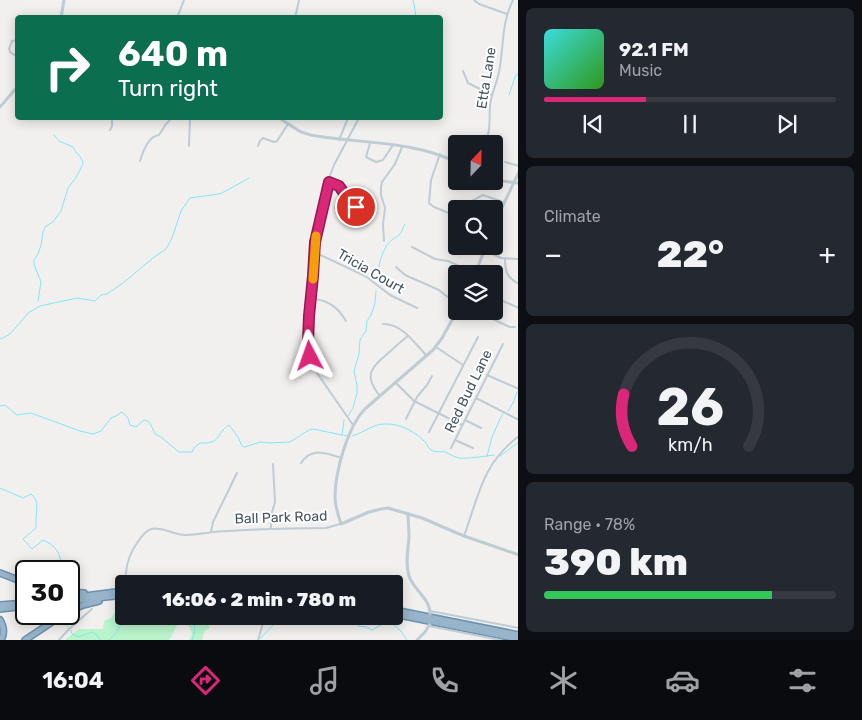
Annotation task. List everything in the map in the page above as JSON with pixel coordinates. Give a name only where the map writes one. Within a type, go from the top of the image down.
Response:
[{"type":"highway","points":[[0,573],[15,579]]},
{"type":"highway","points":[[80,593],[115,592]]},
{"type":"highway","points":[[80,597],[115,592]]},
{"type":"highway","points":[[80,600],[115,595]]},
{"type":"highway","points":[[80,606],[115,596]]},
{"type":"highway","points":[[0,605],[15,603]]},
{"type":"highway","points":[[0,609],[15,607]]},
{"type":"highway","points":[[403,612],[518,637]]},
{"type":"highway","points":[[403,616],[428,618],[518,637]]},
{"type":"highway","points":[[0,620],[4,632],[1,640]]},
{"type":"highway","points":[[25,640],[48,625]]},
{"type":"street","points":[[62,15],[64,0]]},
{"type":"street","points":[[178,15],[184,0]]},
{"type":"street","points":[[296,15],[299,0]]},
{"type":"street","points":[[474,0],[479,4],[506,14]]},
{"type":"street","name":"Etta Lane","points":[[488,135],[490,106],[499,72],[506,14],[513,0]]},
{"type":"street","points":[[15,40],[13,40],[9,49],[11,53],[15,55]]},
{"type":"street","points":[[463,71],[468,83],[492,95]]},
{"type":"street","points":[[0,107],[15,90]]},
{"type":"street","points":[[110,130],[112,120]]},
{"type":"street","points":[[140,161],[151,138],[159,135],[170,120]]},
{"type":"street","points":[[189,146],[190,120]]},
{"type":"street","points":[[282,120],[311,136],[402,146],[440,154],[448,158]]},
{"type":"street","points":[[339,140],[347,120]]},
{"type":"street","points":[[353,425],[314,368],[308,342],[315,242],[334,165],[358,120]]},
{"type":"street","points":[[258,146],[263,138],[274,142],[277,141],[288,124]]},
{"type":"street","points":[[370,143],[366,157],[376,162],[383,160],[393,145]]},
{"type":"street","points":[[384,241],[383,224],[385,208],[381,195],[381,186],[395,164],[402,146]]},
{"type":"street","points":[[440,154],[432,180],[429,203],[448,212]]},
{"type":"street","points":[[505,162],[518,166]]},
{"type":"street","points":[[504,202],[518,172]]},
{"type":"street","points":[[503,181],[518,183]]},
{"type":"street","points":[[329,182],[339,186],[342,189],[346,196],[356,204],[354,212],[350,213],[346,218],[336,208],[342,189]]},
{"type":"street","points":[[474,200],[483,195],[498,200]]},
{"type":"street","points":[[412,247],[435,259],[457,265]]},
{"type":"street","name":"Tricia Court","points":[[314,252],[361,274],[390,295],[417,308]]},
{"type":"street","points":[[498,255],[505,259],[518,259]]},
{"type":"street","points":[[505,259],[506,272],[518,284]]},
{"type":"street","points":[[396,267],[405,275],[440,290],[448,297]]},
{"type":"street","points":[[311,299],[330,303],[337,308],[346,321]]},
{"type":"street","points":[[503,301],[518,308]]},
{"type":"street","points":[[341,524],[335,497],[336,482],[353,425],[361,413],[436,347],[452,320]]},
{"type":"street","points":[[495,320],[510,327],[515,327]]},
{"type":"street","points":[[384,324],[401,330],[427,356]]},
{"type":"street","points":[[380,396],[371,382],[372,370],[378,361],[408,336]]},
{"type":"street","points":[[429,432],[478,337]]},
{"type":"street","name":"Red Bud Lane","points":[[452,448],[503,344]]},
{"type":"street","points":[[436,347],[463,365]]},
{"type":"street","points":[[487,375],[518,389]]},
{"type":"street","points":[[406,419],[414,401],[432,376]]},
{"type":"street","points":[[396,383],[414,401],[462,425]]},
{"type":"street","points":[[476,398],[518,420]]},
{"type":"street","points":[[465,420],[481,428]]},
{"type":"street","points":[[464,536],[481,485],[490,467],[506,446],[518,436]]},
{"type":"street","points":[[455,440],[474,448]]},
{"type":"street","points":[[301,463],[310,454],[317,452],[342,458]]},
{"type":"street","points":[[271,529],[271,516],[275,502],[273,464]]},
{"type":"street","points":[[211,532],[213,522],[237,473]]},
{"type":"street","name":"Ball Park Road","points":[[126,575],[130,556],[142,536],[150,530],[157,528],[182,535],[271,529],[326,528],[381,509],[392,509],[422,518],[464,536],[518,555]]},
{"type":"street","points":[[408,514],[408,573],[427,601],[430,619],[425,632],[417,640]]},
{"type":"street","points":[[59,640],[92,609]]},
{"type":"street","points":[[430,619],[518,628]]},
{"type":"street","points":[[430,619],[494,640],[500,640]]},
{"type":"street","points":[[258,640],[262,625]]},
{"type":"green space","points":[[115,613],[115,625],[178,625],[169,640],[65,640],[79,629],[103,629],[104,621],[111,618]]},
{"type":"green space","points":[[189,625],[209,625],[209,629],[205,630],[202,640],[189,640],[192,634]]},
{"type":"waterway","points":[[413,0],[416,15]]},
{"type":"waterway","points":[[509,95],[518,73]]},
{"type":"waterway","points":[[38,301],[41,282],[34,260],[41,245],[43,232],[46,226],[53,222],[61,211],[68,188],[83,164],[73,147],[59,141],[54,135]]},
{"type":"waterway","points":[[0,339],[11,333],[28,313],[40,306],[77,298],[95,301],[101,295],[107,294],[166,249],[172,238],[181,211],[190,198],[219,194],[249,178]]},
{"type":"waterway","points":[[377,279],[383,252],[389,243],[400,234],[405,224]]},
{"type":"waterway","points":[[348,416],[353,408],[357,393],[354,371],[359,354],[360,340],[366,331],[367,321],[375,303],[376,291]]},
{"type":"waterway","points":[[508,411],[517,392]]},
{"type":"waterway","points":[[0,406],[5,405],[17,415],[31,413],[93,434],[101,431],[111,418],[122,412],[128,418],[130,425],[136,427],[144,420],[148,421],[155,434],[179,452],[192,452],[200,443],[212,442],[229,425],[242,446],[245,447],[260,442],[290,442],[313,429],[347,436]]},
{"type":"waterway","points":[[487,456],[492,437],[503,414]]},
{"type":"waterway","points":[[342,435],[344,420]]},
{"type":"waterway","points":[[352,436],[376,425],[390,424],[413,432],[433,451],[445,452],[459,458],[494,455]]},
{"type":"waterway","points":[[500,456],[518,443]]},
{"type":"waterway","points":[[0,488],[23,498],[31,494],[34,497],[37,506],[36,528],[23,539],[32,549],[43,540],[51,544],[59,554],[60,560]]},
{"type":"waterway","points":[[109,640],[122,625]]},
{"type":"waterway","points":[[192,640],[195,625]]},
{"type":"waterway","points":[[260,639],[273,625]]},
{"type":"waterway","points":[[358,625],[372,630],[381,625]]},
{"type":"waterway","points":[[394,625],[407,640]]},
{"type":"waterway","points":[[71,630],[72,634],[78,637],[92,632],[100,640]]},
{"type":"slow traffic","points":[[313,279],[316,236]]},
{"type":"route","points":[[310,356],[308,342],[309,316],[315,242],[329,182],[339,186],[346,196],[356,204],[356,207]]}]
